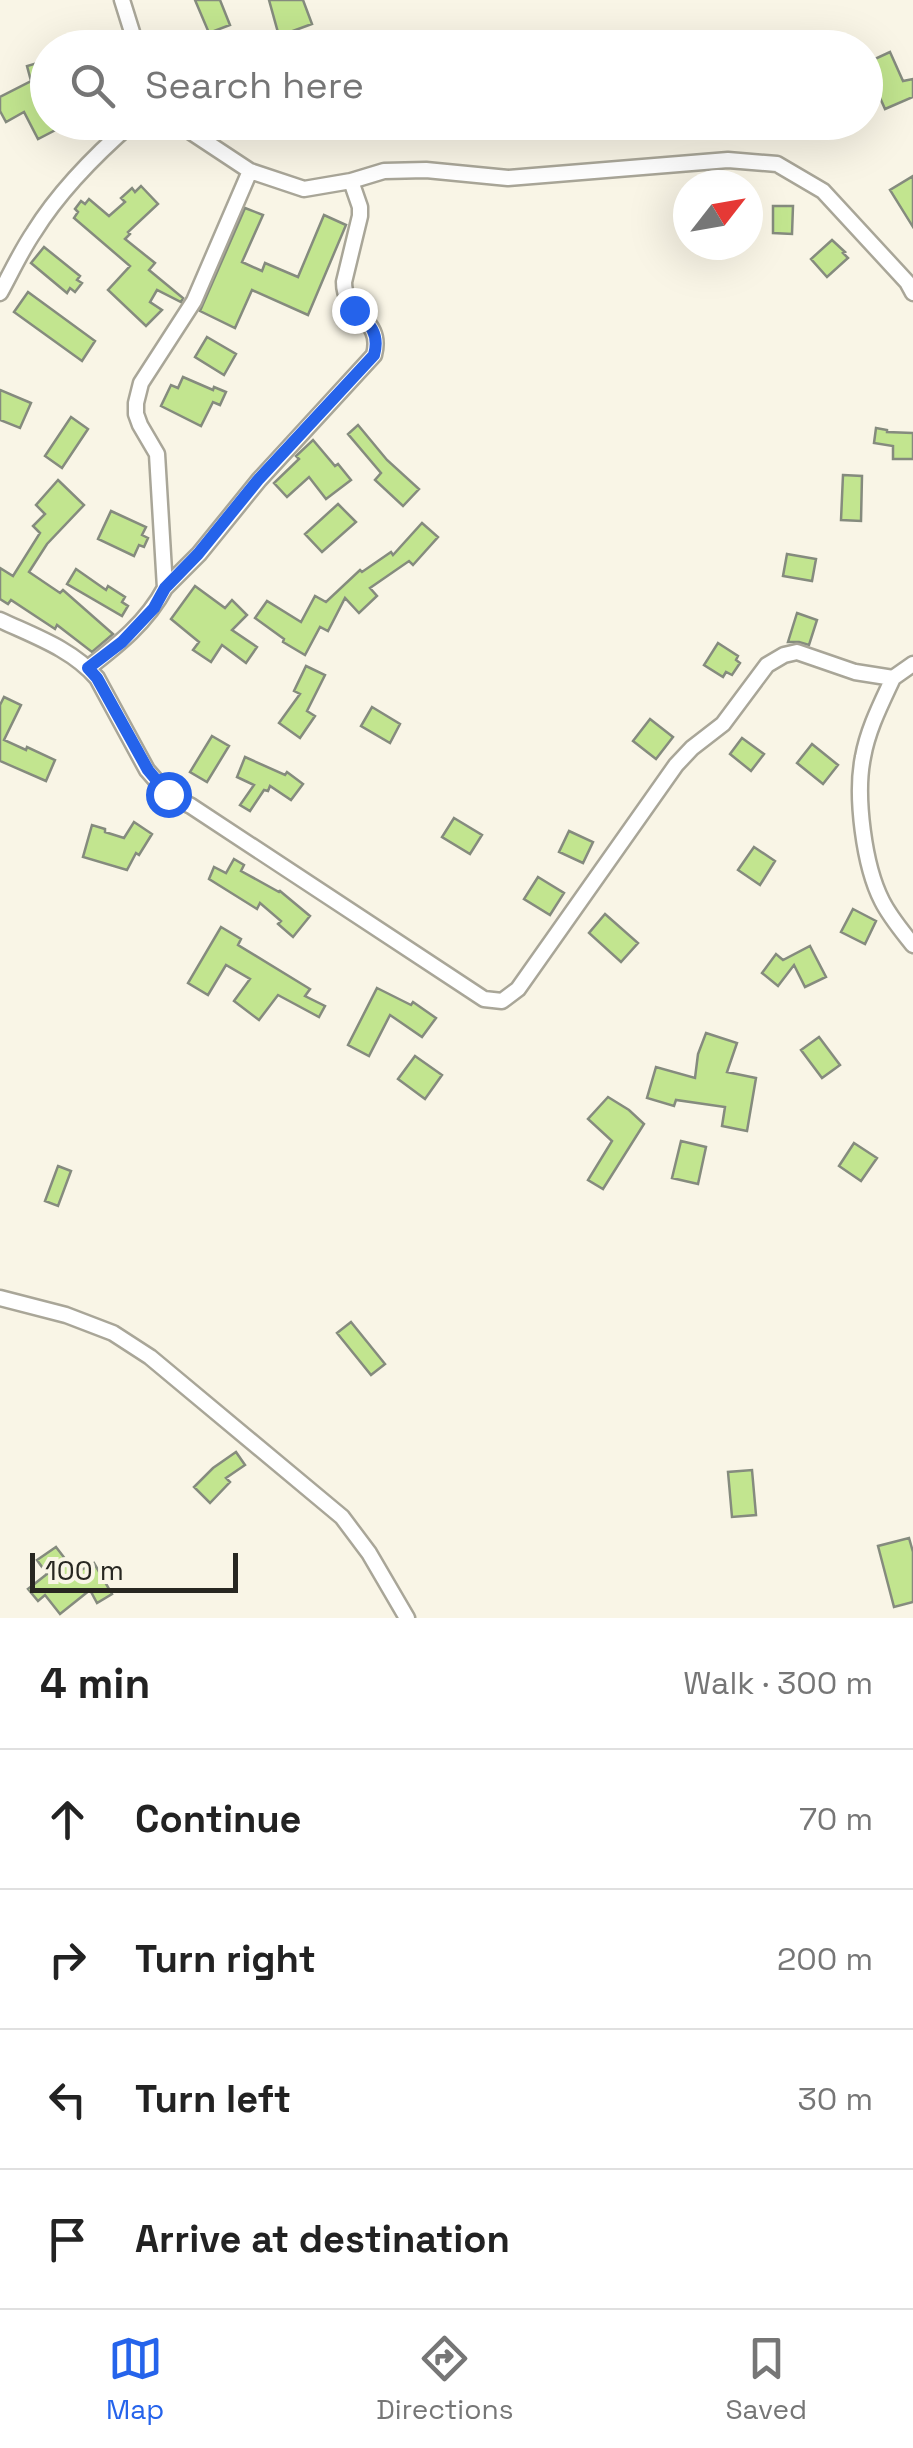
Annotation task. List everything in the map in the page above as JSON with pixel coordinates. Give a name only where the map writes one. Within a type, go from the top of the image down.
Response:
[{"type":"street","points":[[122,0],[131,30]]},
{"type":"street","points":[[0,293],[34,232],[63,191],[112,140]]},
{"type":"street","points":[[203,140],[250,171],[304,189],[384,171],[426,170],[508,178],[728,160],[777,164],[823,191],[913,293]]},
{"type":"street","points":[[165,588],[157,454],[140,425],[136,403],[141,383],[194,301],[250,171]]},
{"type":"street","points":[[88,668],[122,642],[154,608],[165,588],[258,480],[374,355],[375,334],[370,323],[347,302],[344,292],[360,216],[350,181]]},
{"type":"street","points":[[0,620],[74,656],[88,668],[148,770],[168,794],[484,999],[502,1001],[518,989],[676,765],[723,724],[767,665],[784,654],[797,652],[855,672],[893,678]]},
{"type":"street","points":[[913,664],[893,678],[868,736],[862,762],[861,798],[872,878],[883,902],[913,945]]},
{"type":"street","points":[[0,1298],[66,1314],[113,1333],[150,1357],[342,1517],[370,1553],[408,1618]]},
{"type":"building","points":[[195,0],[220,0],[230,25],[208,30]]},
{"type":"building","points":[[269,0],[303,0],[312,24],[296,30],[277,30]]},
{"type":"building","points":[[890,52],[903,81],[913,79],[913,97],[885,109],[883,104],[883,55]]},
{"type":"building","points":[[30,82],[30,124],[24,112],[6,122],[0,111],[0,97]]},
{"type":"building","points":[[913,176],[913,227],[890,190]]},
{"type":"building","points":[[141,186],[158,204],[125,239],[155,263],[149,270],[183,298],[181,302],[157,290],[150,302],[162,310],[146,326],[108,290],[130,266],[74,218],[81,201],[85,204],[89,199],[109,216],[125,202],[121,198]]},
{"type":"building","points":[[773,206],[793,206],[792,234],[773,233]]},
{"type":"building","points":[[245,208],[263,215],[242,262],[262,271],[265,263],[298,277],[324,215],[346,225],[308,315],[252,290],[235,328],[200,311]]},
{"type":"building","points":[[832,240],[848,258],[827,277],[811,259]]},
{"type":"building","points":[[44,247],[80,276],[77,280],[82,283],[75,292],[70,288],[67,293],[31,263]]},
{"type":"building","points":[[28,292],[95,341],[82,361],[14,312]]},
{"type":"building","points":[[207,337],[236,354],[224,375],[195,357]]},
{"type":"building","points":[[183,377],[226,392],[220,405],[213,402],[201,426],[161,406],[171,385],[178,388]]},
{"type":"building","points":[[0,390],[31,403],[20,428],[0,420]]},
{"type":"building","points":[[71,417],[88,429],[62,468],[45,456]]},
{"type":"building","points":[[358,425],[387,460],[419,489],[403,506],[375,480],[381,473],[348,434]]},
{"type":"building","points":[[876,428],[913,433],[913,459],[893,459],[893,446],[874,443]]},
{"type":"building","points":[[313,440],[351,480],[326,499],[309,477],[287,497],[274,483]]},
{"type":"building","points":[[843,475],[862,476],[861,521],[841,520]]},
{"type":"building","points":[[58,480],[84,505],[47,544],[29,572],[60,593],[63,590],[113,634],[92,652],[57,625],[55,629],[11,600],[8,604],[0,599],[0,568],[13,576],[40,533],[33,526],[45,514],[36,505]]},
{"type":"building","points":[[338,504],[356,522],[322,552],[305,534]]},
{"type":"building","points":[[111,511],[146,527],[142,535],[148,538],[134,556],[98,539]]},
{"type":"building","points":[[422,523],[438,537],[413,565],[409,561],[370,588],[377,596],[359,613],[345,598],[328,631],[320,627],[305,655],[255,618],[267,601],[301,622],[315,596],[326,602],[360,570],[391,552],[393,555]]},
{"type":"building","points":[[787,554],[816,559],[812,581],[783,576]]},
{"type":"building","points":[[76,569],[106,590],[108,586],[125,597],[122,602],[128,606],[122,616],[67,584]]},
{"type":"building","points":[[195,586],[225,608],[232,600],[247,615],[232,630],[257,647],[246,663],[222,645],[211,662],[193,650],[199,642],[171,619]]},
{"type":"building","points":[[797,613],[817,620],[809,645],[788,642]]},
{"type":"building","points":[[718,643],[738,656],[736,660],[740,663],[732,675],[726,672],[723,677],[704,665]]},
{"type":"building","points":[[306,666],[325,675],[307,711],[315,716],[300,738],[279,723],[300,694],[294,691]]},
{"type":"building","points":[[4,697],[21,705],[4,740],[55,760],[46,781],[0,761],[0,705]]},
{"type":"building","points":[[372,707],[400,724],[390,743],[361,726]]},
{"type":"building","points":[[650,719],[673,737],[656,759],[633,741]]},
{"type":"building","points":[[212,736],[229,746],[207,782],[190,772]]},
{"type":"building","points":[[742,738],[764,754],[751,771],[730,754]]},
{"type":"building","points":[[812,744],[838,765],[823,784],[797,763]]},
{"type":"building","points":[[245,757],[285,775],[287,772],[303,784],[291,800],[270,786],[250,811],[240,805],[254,785],[237,777]]},
{"type":"building","points":[[454,818],[482,835],[470,854],[442,837]]},
{"type":"building","points":[[134,822],[152,834],[127,870],[83,857],[92,825],[124,838]]},
{"type":"building","points":[[569,831],[593,842],[583,863],[559,852]]},
{"type":"building","points":[[754,847],[775,861],[760,885],[738,870]]},
{"type":"building","points":[[234,859],[244,865],[241,871],[280,891],[310,916],[293,937],[260,903],[257,909],[209,879],[214,867],[226,873]]},
{"type":"building","points":[[538,877],[564,893],[550,915],[524,899]]},
{"type":"building","points":[[853,909],[876,921],[865,944],[841,932]]},
{"type":"building","points":[[605,914],[638,943],[621,962],[589,933]]},
{"type":"building","points":[[221,927],[241,939],[238,945],[310,989],[305,996],[325,1006],[319,1017],[278,995],[259,1020],[234,1001],[250,979],[226,965],[208,995],[188,983]]},
{"type":"building","points":[[810,946],[826,977],[805,987],[794,965],[778,986],[762,973],[776,954],[783,960]]},
{"type":"building","points":[[377,988],[411,1005],[413,1002],[436,1018],[422,1037],[390,1015],[369,1056],[348,1045]]},
{"type":"building","points":[[706,1033],[737,1043],[727,1072],[756,1078],[747,1131],[722,1126],[725,1107],[676,1100],[674,1106],[647,1098],[656,1067],[695,1078]]},
{"type":"building","points":[[819,1037],[840,1065],[822,1078],[801,1050]]},
{"type":"building","points":[[415,1056],[442,1075],[425,1099],[398,1079]]},
{"type":"building","points":[[608,1097],[644,1124],[603,1189],[588,1180],[612,1141],[588,1119]]},
{"type":"building","points":[[681,1141],[706,1147],[698,1184],[672,1178]]},
{"type":"building","points":[[854,1143],[877,1158],[861,1181],[839,1166]]},
{"type":"building","points":[[58,1166],[71,1171],[58,1206],[45,1201]]},
{"type":"building","points":[[351,1322],[385,1364],[371,1375],[337,1333]]},
{"type":"building","points":[[236,1452],[245,1465],[226,1478],[230,1482],[210,1503],[194,1487]]},
{"type":"building","points":[[752,1470],[756,1515],[732,1517],[728,1472]]},
{"type":"building","points":[[909,1538],[913,1552],[913,1602],[894,1607],[878,1546]]},
{"type":"building","points":[[56,1547],[76,1573],[94,1563],[112,1594],[97,1603],[90,1590],[60,1614],[45,1595],[38,1601],[28,1589],[47,1574],[37,1560]]},
{"type":"route","points":[[168,794],[148,770],[88,668],[122,642],[154,608],[165,588],[258,480],[374,355],[375,334],[370,323],[354,310]]}]
